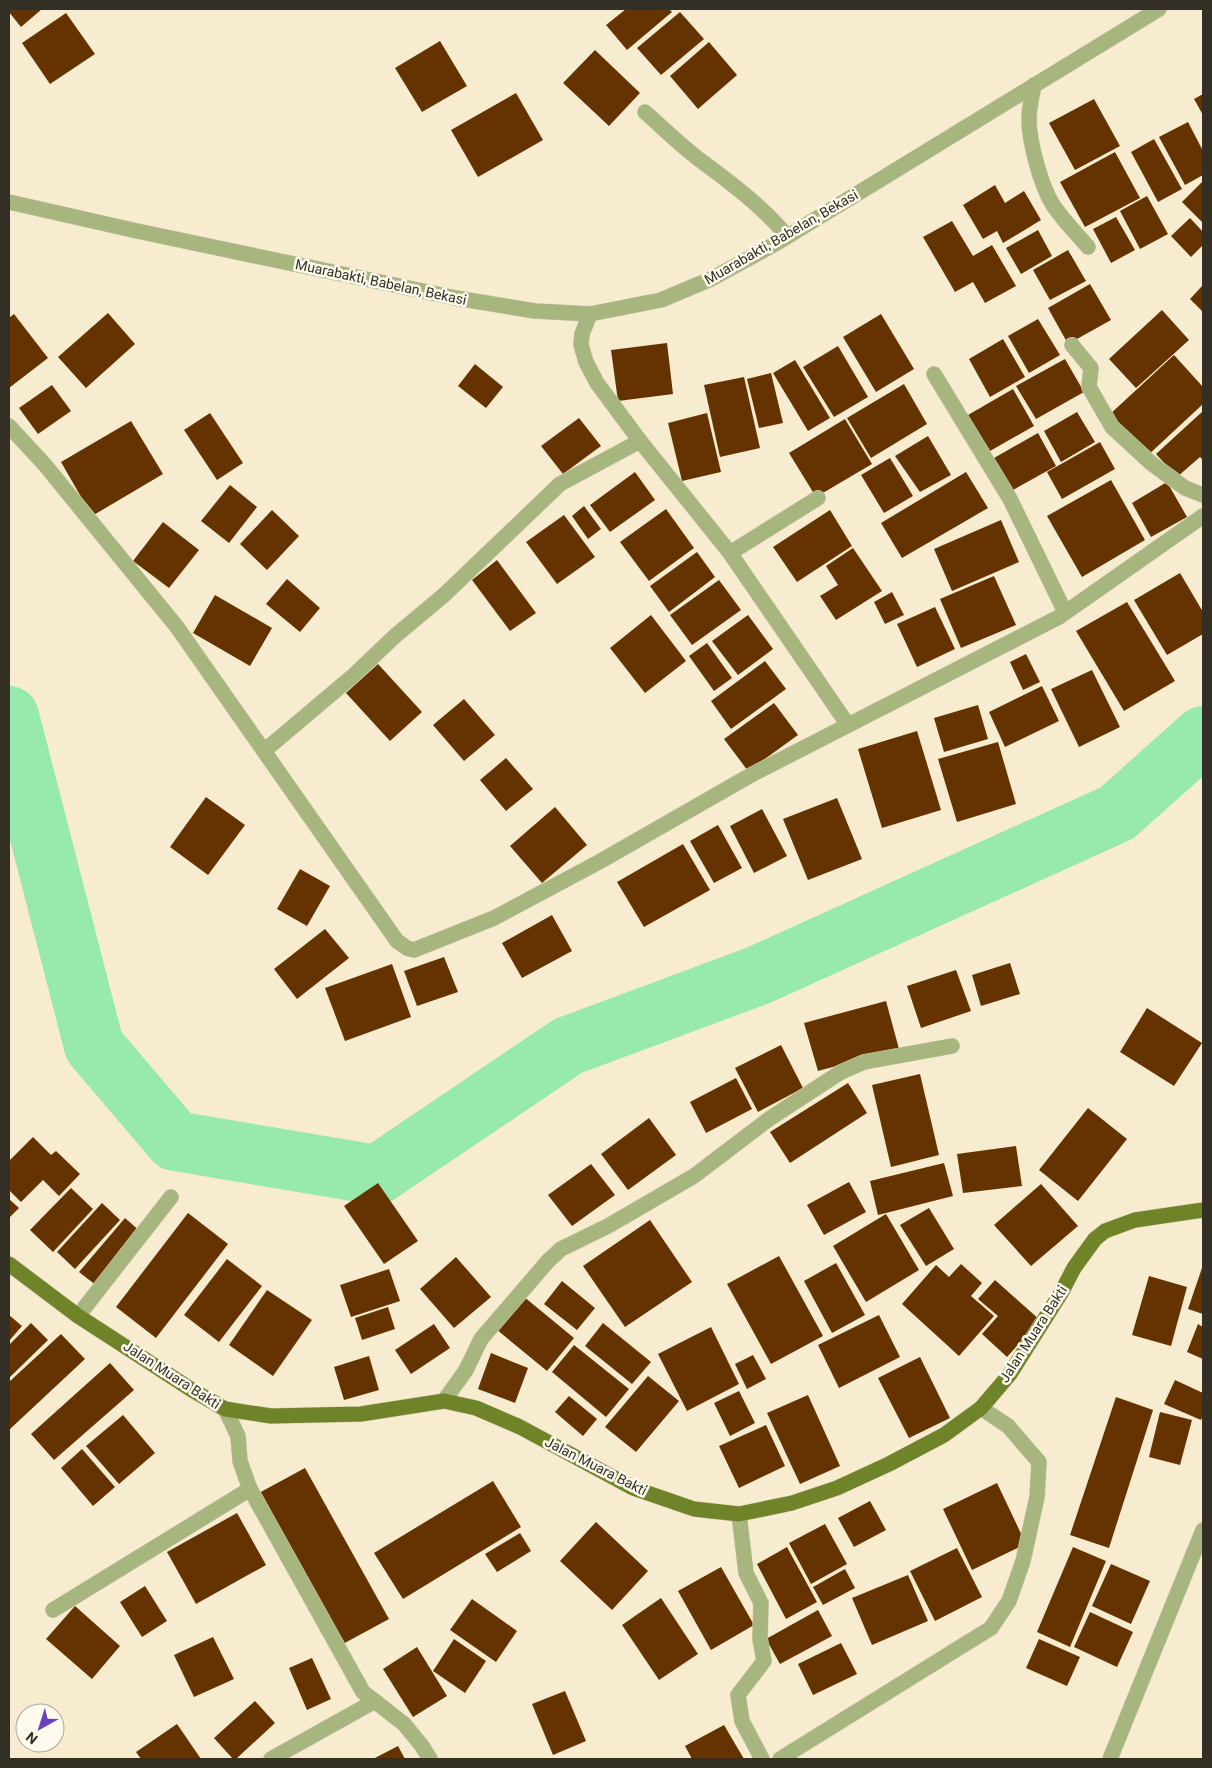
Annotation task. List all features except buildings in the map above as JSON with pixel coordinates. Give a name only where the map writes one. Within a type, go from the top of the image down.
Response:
[{"type":"main road","name":"Jalan Muara Bakti","points":[[9,1264],[78,1316],[224,1409],[271,1416],[361,1414],[444,1401],[476,1408],[520,1426],[633,1488],[694,1509],[739,1514],[792,1503],[837,1488],[889,1464],[944,1435],[981,1408],[1010,1374],[1074,1268],[1090,1245],[1105,1231],[1135,1220],[1200,1210]]},
{"type":"street","name":"Muarabakti, Babelan, Bekasi","points":[[9,202],[456,298],[535,311],[590,314],[660,300],[711,279],[783,232],[1034,85],[1159,9]]},
{"type":"street","points":[[1034,85],[1029,120],[1040,173],[1052,204],[1088,247]]},
{"type":"street","points":[[645,112],[700,160],[750,199],[783,232]]},
{"type":"street","points":[[590,314],[582,334],[581,345],[586,362],[597,383],[640,441],[730,554],[848,726]]},
{"type":"street","points":[[1072,345],[1091,368],[1089,387],[1112,427],[1151,463],[1185,488],[1203,495]]},
{"type":"street","points":[[934,374],[1010,499],[1065,612]]},
{"type":"street","points":[[9,426],[45,464],[177,628],[397,941],[407,948],[414,950],[494,918],[599,862],[751,775],[1065,612],[1203,516]]},
{"type":"street","points":[[264,751],[444,595],[560,484],[640,441]]},
{"type":"street","points":[[730,554],[818,498]]},
{"type":"street","points":[[444,1401],[466,1370],[481,1339],[548,1260],[561,1249],[608,1226],[687,1181],[720,1158],[769,1119],[841,1072],[864,1062],[952,1046]]},
{"type":"street","points":[[78,1316],[171,1197]]},
{"type":"street","points":[[780,1759],[992,1628],[1009,1601],[1024,1561],[1037,1497],[1039,1462],[1008,1426],[981,1408]]},
{"type":"street","points":[[224,1409],[238,1436],[240,1461],[250,1489],[363,1692],[404,1724],[430,1759]]},
{"type":"street","points":[[53,1610],[250,1489]]},
{"type":"street","points":[[739,1514],[746,1573],[761,1603],[760,1639],[764,1662],[738,1695],[742,1721],[762,1759]]},
{"type":"street","points":[[1110,1759],[1203,1530]]},
{"type":"street","points":[[271,1759],[375,1701]]},
{"type":"waterway","points":[[9,716],[94,1046],[175,1141],[377,1175],[568,1046],[759,975],[1117,813],[1203,736]]}]
